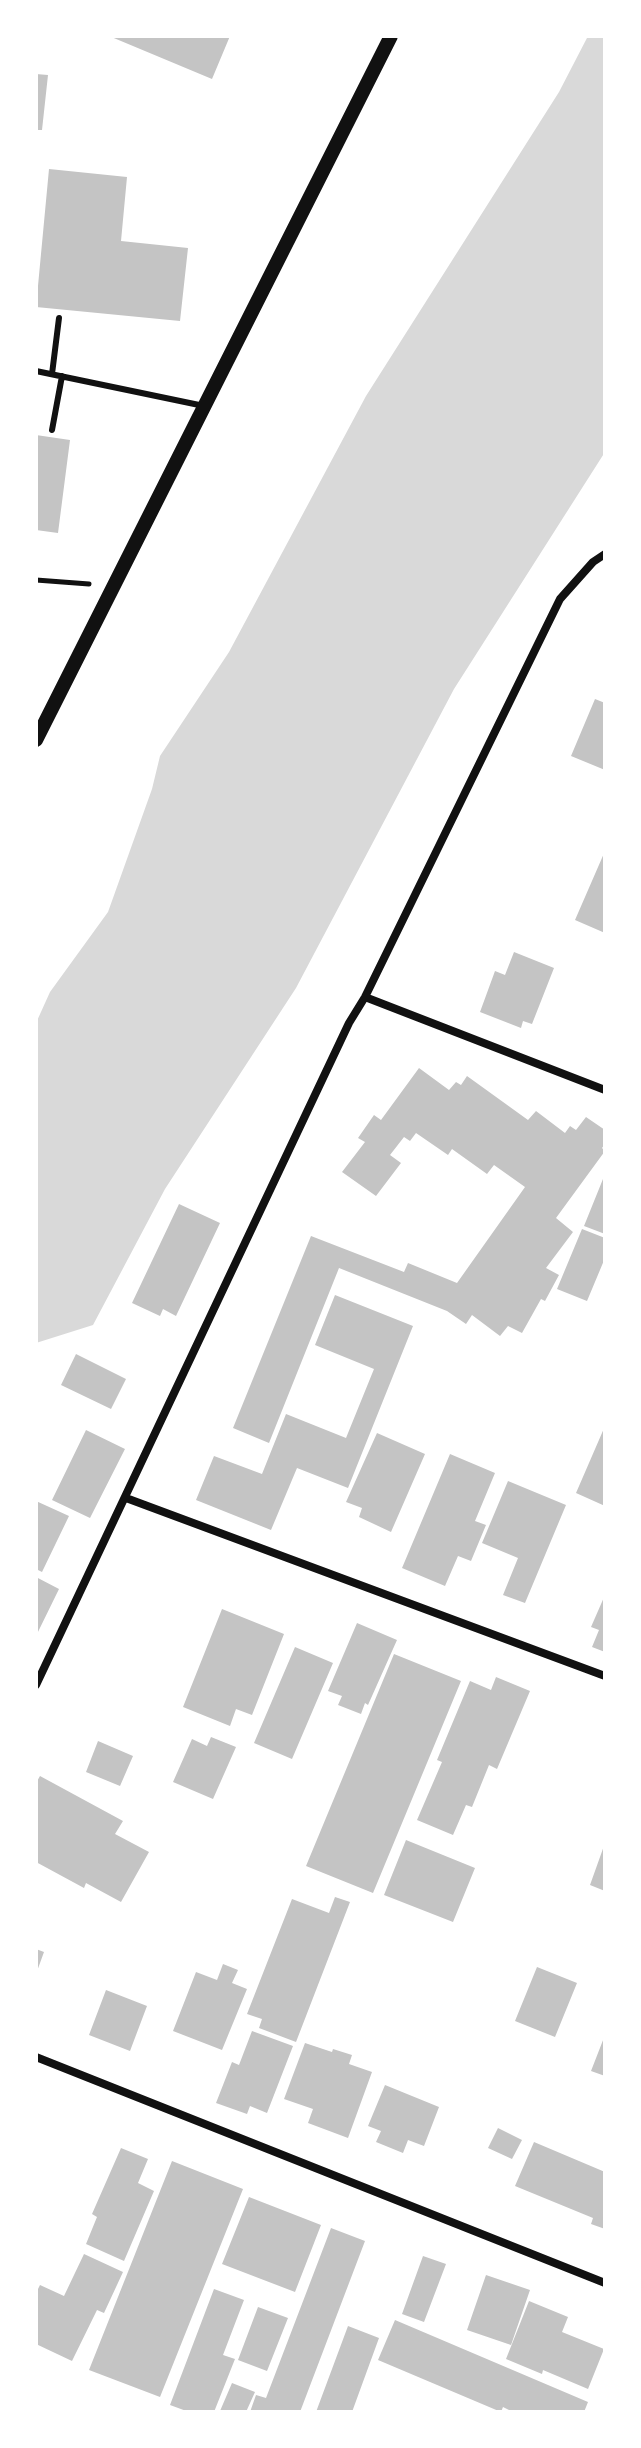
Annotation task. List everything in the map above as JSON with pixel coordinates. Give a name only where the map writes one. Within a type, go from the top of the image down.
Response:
[{"type":"street","points":[[36,740],[391,36]]},
{"type":"street","points":[[36,1685],[349,1023],[365,997],[560,599],[593,562],[605,554]]},
{"type":"street","points":[[365,997],[605,1090]]},
{"type":"street","points":[[126,1498],[605,1676]]},
{"type":"street","points":[[36,2057],[605,2283]]},
{"type":"lane","points":[[52,374],[59,318]]},
{"type":"lane","points":[[36,371],[204,406]]},
{"type":"lane","points":[[52,430],[62,376]]},
{"type":"path","points":[[36,580],[114,586]]},
{"type":"shaded area","points":[[588,36],[605,36],[605,452],[454,689],[296,988],[165,1189],[93,1325],[36,1343],[36,1023],[50,992],[108,912],[152,789],[160,756],[229,652],[366,396],[559,92]]},
{"type":"building","points":[[109,36],[230,36],[212,79]]},
{"type":"building","points":[[36,74],[48,75],[42,130],[36,130]]},
{"type":"building","points":[[49,169],[127,177],[121,241],[188,248],[180,321],[36,307]]},
{"type":"building","points":[[36,435],[70,440],[58,533],[36,530]]},
{"type":"building","points":[[595,699],[605,703],[605,770],[571,756]]},
{"type":"building","points":[[605,851],[605,933],[575,920]]},
{"type":"building","points":[[514,952],[554,968],[532,1024],[523,1021],[521,1028],[480,1012],[495,971],[505,975]]},
{"type":"building","points":[[419,1068],[449,1090],[456,1082],[461,1085],[467,1076],[528,1120],[536,1111],[565,1133],[570,1126],[576,1130],[586,1117],[605,1130],[602,1148],[605,1151],[556,1218],[573,1232],[546,1268],[559,1275],[522,1333],[508,1326],[500,1336],[472,1315],[466,1324],[447,1311],[339,1268],[269,1443],[233,1428],[311,1236],[404,1272],[408,1263],[457,1283],[525,1187],[494,1165],[487,1174],[452,1149],[448,1155],[416,1133],[410,1141],[404,1137],[390,1155],[401,1163],[376,1196],[342,1172],[365,1142],[358,1138],[374,1115],[381,1120]]},
{"type":"building","points":[[605,1174],[605,1234],[584,1226]]},
{"type":"building","points":[[179,1204],[220,1223],[176,1316],[163,1309],[160,1316],[132,1303]]},
{"type":"building","points":[[582,1229],[605,1238],[605,1258],[587,1301],[557,1289]]},
{"type":"building","points":[[335,1295],[413,1326],[348,1488],[297,1468],[271,1530],[196,1500],[214,1456],[262,1474],[286,1414],[346,1438],[374,1369],[315,1345]]},
{"type":"building","points":[[76,1354],[126,1379],[111,1409],[61,1385]]},
{"type":"building","points":[[605,1426],[605,1506],[576,1493]]},
{"type":"building","points":[[86,1430],[125,1449],[90,1518],[52,1500]]},
{"type":"building","points":[[377,1433],[425,1454],[391,1532],[359,1517],[362,1508],[346,1502]]},
{"type":"building","points":[[450,1454],[495,1473],[475,1521],[486,1525],[471,1561],[458,1556],[445,1586],[402,1568]]},
{"type":"building","points":[[508,1481],[566,1505],[525,1603],[503,1595],[518,1558],[482,1543]]},
{"type":"building","points":[[36,1501],[69,1516],[42,1572],[36,1569]]},
{"type":"building","points":[[36,1577],[59,1589],[36,1636]]},
{"type":"building","points":[[605,1595],[605,1652],[592,1647],[599,1630],[591,1627]]},
{"type":"building","points":[[222,1609],[284,1634],[252,1715],[236,1709],[230,1726],[183,1707]]},
{"type":"building","points":[[357,1623],[397,1640],[361,1714],[338,1705],[342,1696],[328,1691]]},
{"type":"building","points":[[295,1647],[333,1663],[292,1759],[254,1743]]},
{"type":"building","points":[[394,1654],[461,1681],[373,1893],[306,1866]]},
{"type":"building","points":[[496,1677],[530,1691],[497,1769],[489,1765],[472,1807],[466,1805],[453,1835],[417,1820],[442,1762],[437,1760],[470,1681],[491,1690]]},
{"type":"building","points":[[211,1737],[236,1747],[213,1799],[173,1782],[192,1739],[207,1746]]},
{"type":"building","points":[[98,1741],[133,1756],[120,1786],[86,1772]]},
{"type":"building","points":[[40,1776],[123,1821],[115,1834],[149,1852],[121,1902],[86,1883],[84,1888],[36,1862],[36,1783]]},
{"type":"building","points":[[406,1840],[475,1868],[453,1922],[384,1895]]},
{"type":"building","points":[[605,1843],[605,1891],[590,1885]]},
{"type":"building","points":[[335,1897],[350,1902],[296,2042],[259,2028],[262,2019],[247,2014],[292,1899],[329,1913]]},
{"type":"building","points":[[36,1949],[44,1952],[36,1974]]},
{"type":"building","points":[[223,1964],[238,1970],[232,1983],[247,1989],[222,2050],[173,2031],[196,1972],[217,1980]]},
{"type":"building","points":[[537,1967],[577,1983],[555,2037],[515,2021]]},
{"type":"building","points":[[106,1990],[147,2006],[130,2051],[89,2035]]},
{"type":"building","points":[[252,2031],[293,2046],[267,2113],[250,2106],[247,2114],[216,2103],[232,2062],[239,2065]]},
{"type":"building","points":[[605,2035],[605,2076],[591,2071]]},
{"type":"building","points":[[305,2043],[352,2055],[349,2064],[372,2072],[348,2138],[308,2123],[313,2109],[284,2099]]},
{"type":"building","points":[[385,2085],[439,2107],[424,2146],[408,2140],[403,2153],[376,2142],[381,2131],[368,2126]]},
{"type":"building","points":[[498,2128],[522,2140],[512,2159],[488,2148]]},
{"type":"building","points":[[534,2142],[605,2172],[605,2229],[591,2224],[593,2218],[515,2186]]},
{"type":"building","points":[[121,2148],[148,2159],[138,2183],[154,2191],[124,2261],[86,2244],[97,2217],[92,2214]]},
{"type":"building","points":[[172,2161],[243,2189],[160,2397],[89,2370]]},
{"type":"building","points":[[249,2197],[321,2225],[295,2292],[222,2264]]},
{"type":"building","points":[[331,2228],[365,2241],[300,2412],[250,2412],[256,2395],[266,2398]]},
{"type":"building","points":[[84,2254],[123,2272],[104,2313],[97,2310],[72,2361],[36,2344],[36,2293],[40,2285],[64,2296]]},
{"type":"building","points":[[423,2256],[446,2264],[424,2322],[402,2314]]},
{"type":"building","points":[[486,2275],[530,2290],[511,2345],[467,2330]]},
{"type":"building","points":[[214,2289],[244,2300],[223,2355],[235,2359],[214,2412],[189,2412],[170,2405]]},
{"type":"building","points":[[529,2301],[568,2317],[562,2332],[604,2349],[588,2389],[506,2359]]},
{"type":"building","points":[[258,2307],[288,2318],[267,2371],[238,2360]]},
{"type":"building","points":[[395,2320],[588,2402],[584,2412],[513,2412],[503,2407],[501,2412],[378,2360]]},
{"type":"building","points":[[348,2326],[379,2338],[352,2412],[316,2412]]},
{"type":"building","points":[[232,2383],[255,2392],[246,2412],[220,2411]]}]
